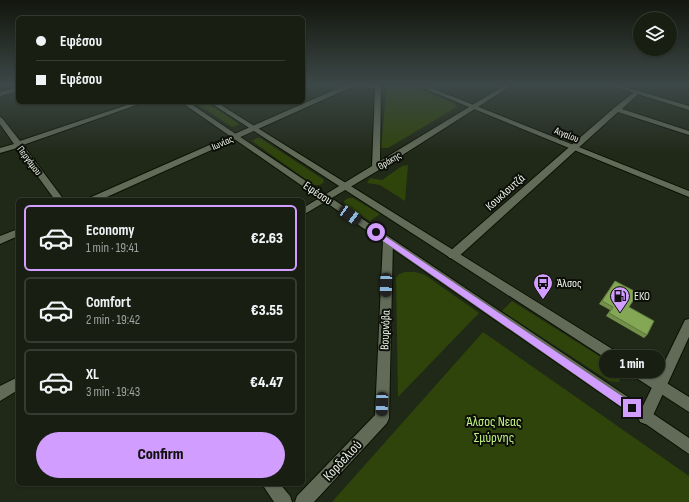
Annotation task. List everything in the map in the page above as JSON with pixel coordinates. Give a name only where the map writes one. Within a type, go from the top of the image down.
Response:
[{"type":"street","points":[[0,151],[126,107]]},
{"type":"street","name":"Εφέσου","points":[[192,107],[689,447]]},
{"type":"street","name":"Εφέσου","points":[[221,107],[689,406]]},
{"type":"street","name":"Ιωνίας","points":[[97,198],[300,107]]},
{"type":"street","points":[[376,168],[377,107]]},
{"type":"street","name":"Αιγαίου","points":[[474,108],[689,194]]},
{"type":"street","name":"Θράκης","points":[[305,211],[474,108]]},
{"type":"street","points":[[616,109],[689,133]]},
{"type":"street","name":"Κουκλουτζά","points":[[453,255],[616,109]]},
{"type":"street","name":"Περγάμου","points":[[0,119],[59,198]]},
{"type":"street","points":[[0,240],[16,233]]},
{"type":"street","name":"Βουρνόβα","points":[[382,418],[388,241]]},
{"type":"street","points":[[645,417],[689,324]]},
{"type":"street","points":[[0,394],[16,384]]},
{"type":"street","name":"Κορδελιού","points":[[303,502],[382,418]]},
{"type":"street","points":[[272,486],[284,502]]},
{"type":"green space","points":[[202,107],[214,107],[239,125],[232,127]]},
{"type":"green space","points":[[385,107],[456,107],[388,148],[381,148]]},
{"type":"green space","points":[[260,138],[323,179],[324,182],[320,185],[314,185],[252,141]]},
{"type":"green space","points":[[408,165],[405,201],[380,185],[367,183],[370,178],[382,180],[402,166]]},
{"type":"green space","points":[[348,198],[353,198],[380,214],[370,221],[345,205],[344,201]]},
{"type":"green space","points":[[405,272],[415,272],[425,275],[479,313],[398,397],[396,278],[399,274]]},
{"type":"green space","points":[[512,301],[615,366],[622,373],[619,382],[609,381],[502,311]]},
{"type":"green space","name":"Άλσος Νεας Σμύρνης","points":[[483,332],[689,476],[689,502],[332,502]]},
{"type":"building","name":"ΕΚΟ","points":[[615,281],[638,293],[629,307],[654,321],[647,335],[609,313],[613,307],[602,301]]},
{"type":"place","name":"Άλσος","points":[[543,300]]},
{"type":"place","name":"ΕΚΟ","points":[[620,313]]},
{"type":"route","points":[[376,232],[632,408]]}]
